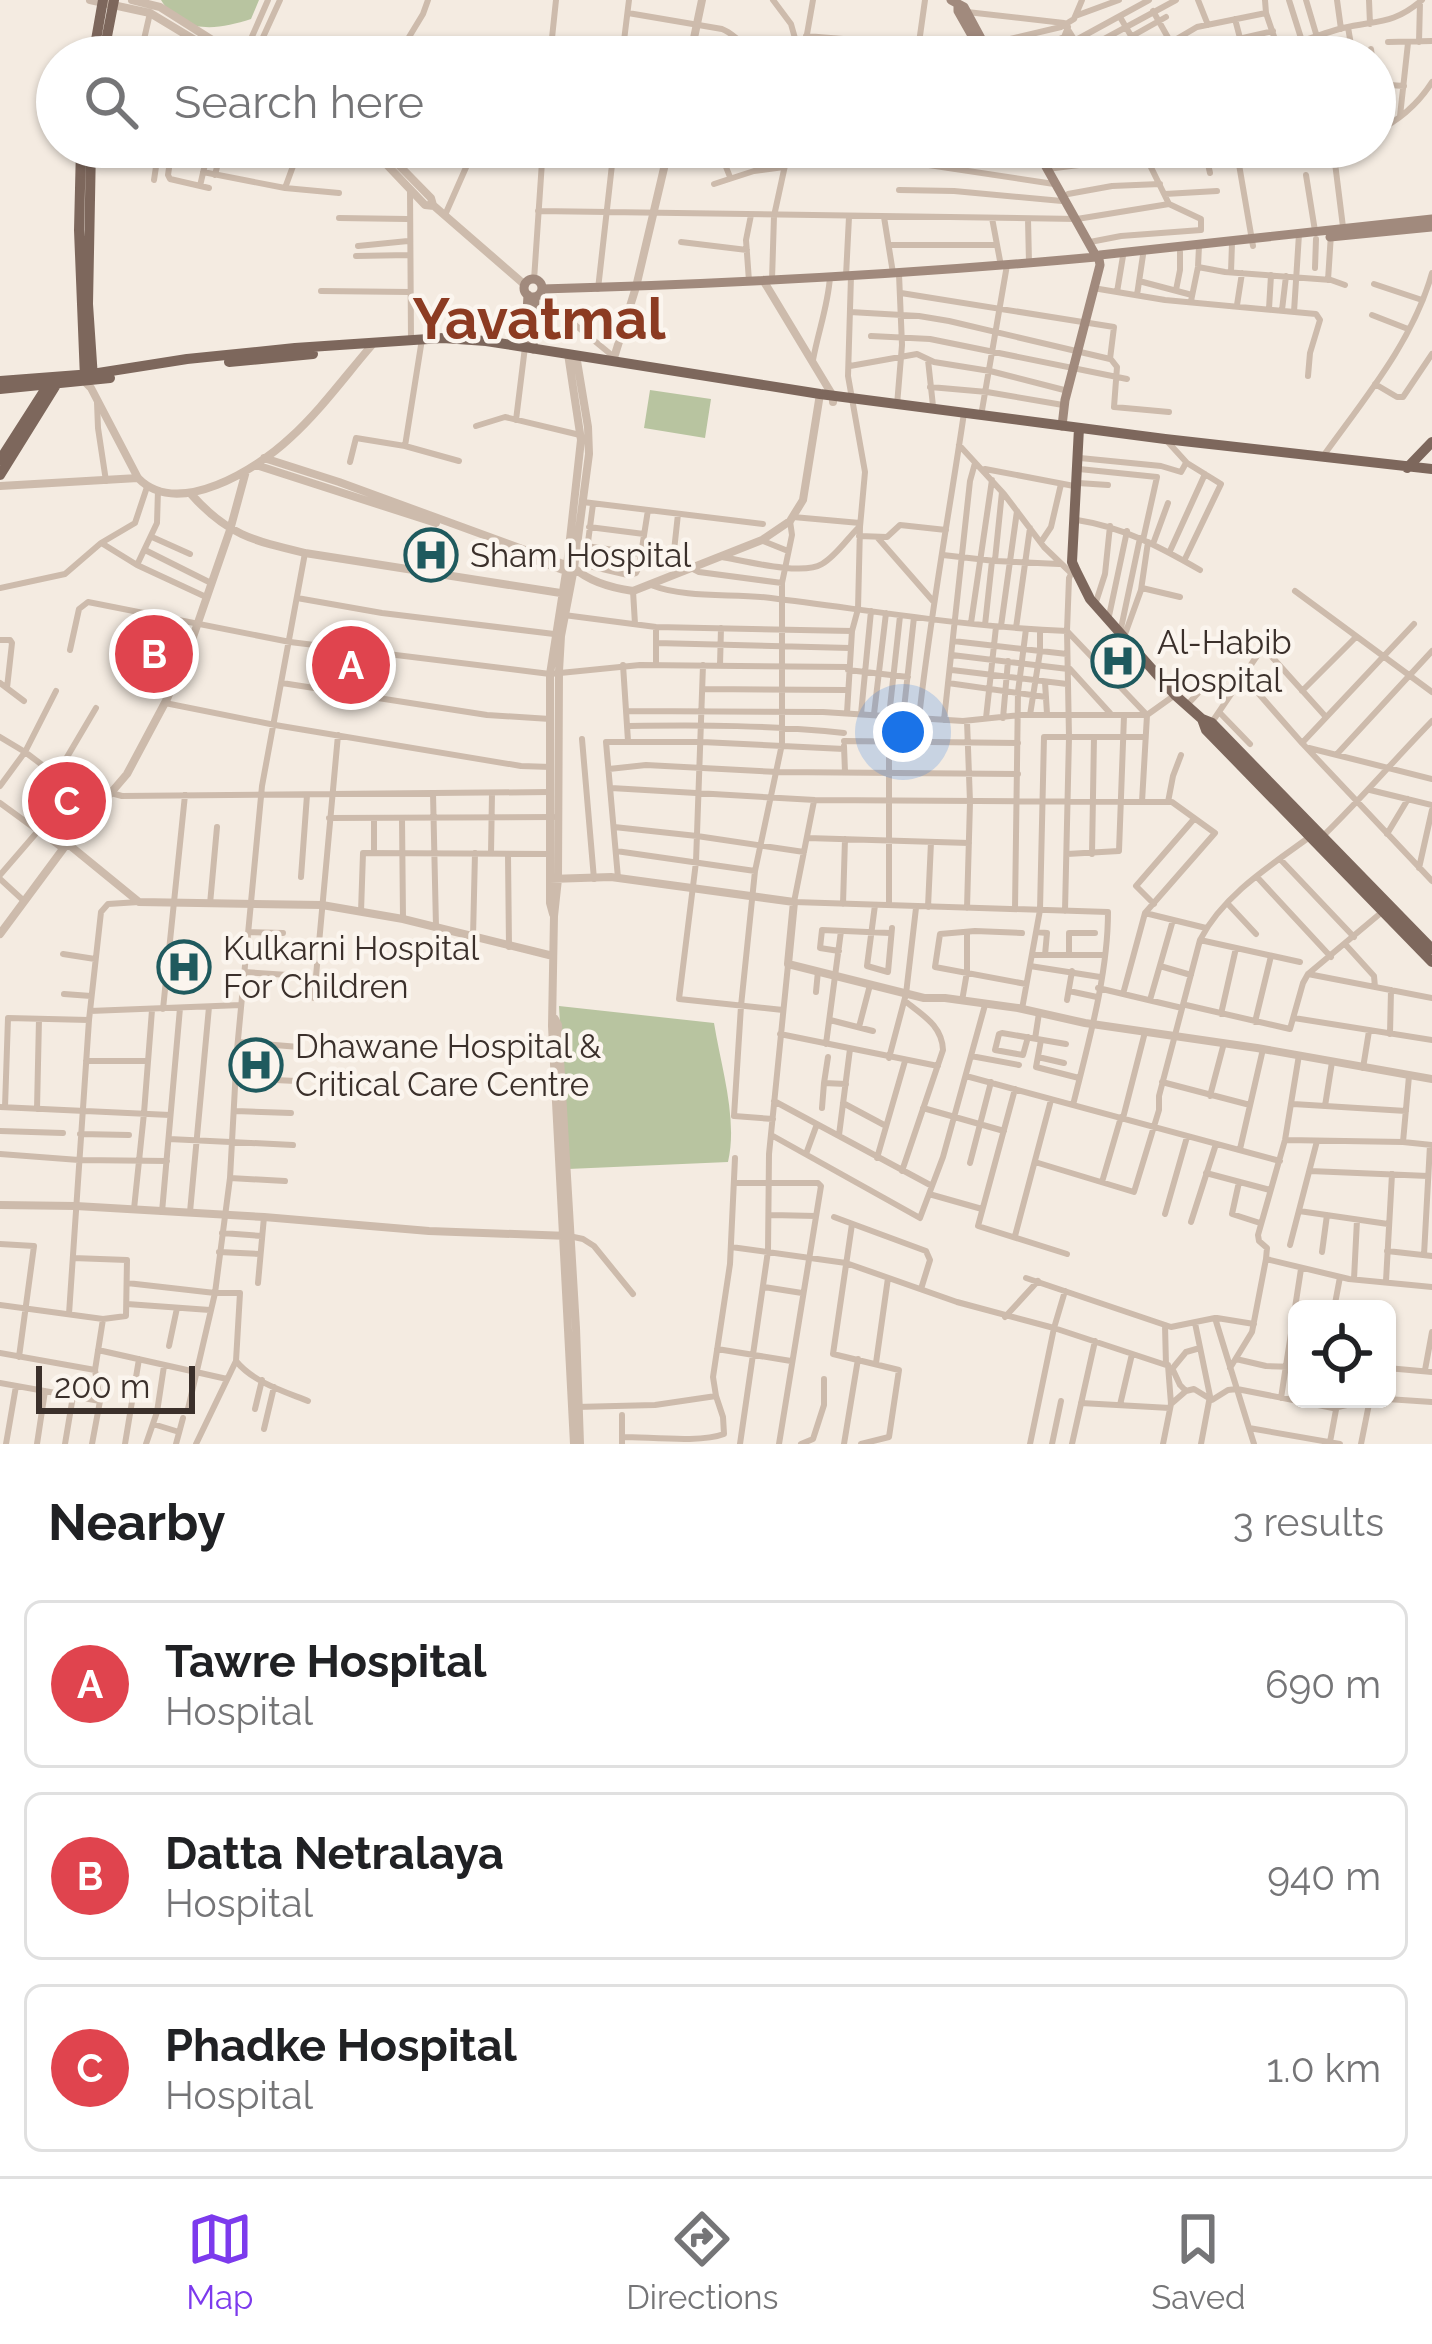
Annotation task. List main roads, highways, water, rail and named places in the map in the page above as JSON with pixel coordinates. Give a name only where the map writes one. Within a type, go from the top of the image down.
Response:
[{"type":"main road","points":[[97,36],[104,1]]},
{"type":"main road","points":[[103,36],[104,1]]},
{"type":"main road","points":[[957,3],[975,36]]},
{"type":"main road","points":[[80,168],[79,230],[89,380]]},
{"type":"main road","points":[[89,380],[91,168]]},
{"type":"main road","points":[[1050,168],[1067,198]]},
{"type":"main road","points":[[1050,168],[1100,265],[1062,426]]},
{"type":"main road","points":[[528,349],[534,290],[1004,266],[1432,223]]},
{"type":"main road","points":[[1098,257],[1199,248]]},
{"type":"main road","points":[[0,385],[89,380],[187,359],[472,340],[827,398],[1411,469]]},
{"type":"main road","points":[[573,358],[613,359],[827,398]]},
{"type":"main road","points":[[0,460],[6,443],[54,381]]},
{"type":"main road","points":[[0,476],[54,381]]},
{"type":"main road","points":[[852,401],[1079,431]]},
{"type":"main road","points":[[1079,431],[1070,484],[1070,568],[1095,605],[1175,694],[1210,721],[1432,962]]},
{"type":"main road","points":[[1167,441],[1432,472]]},
{"type":"main road","points":[[1411,469],[1432,446]]},
{"type":"main road","points":[[1386,908],[1432,949]]},
{"type":"place","name":"Sham Hospital","points":[[431,555]]},
{"type":"place","name":"Datta Netralaya","points":[[154,654]]},
{"type":"place","name":"Al-Habib Hospital","points":[[1118,661]]},
{"type":"place","name":"Tawre Hospital","points":[[351,665]]},
{"type":"place","name":"Phadke Hospital","points":[[67,801]]},
{"type":"place","name":"Kulkarni Hospital For Children","points":[[184,967]]},
{"type":"place","name":"Dhawane Hospital & Critical Care Centre","points":[[256,1065]]},
{"type":"district","name":"Yavatmal","points":[[539,318]]}]
